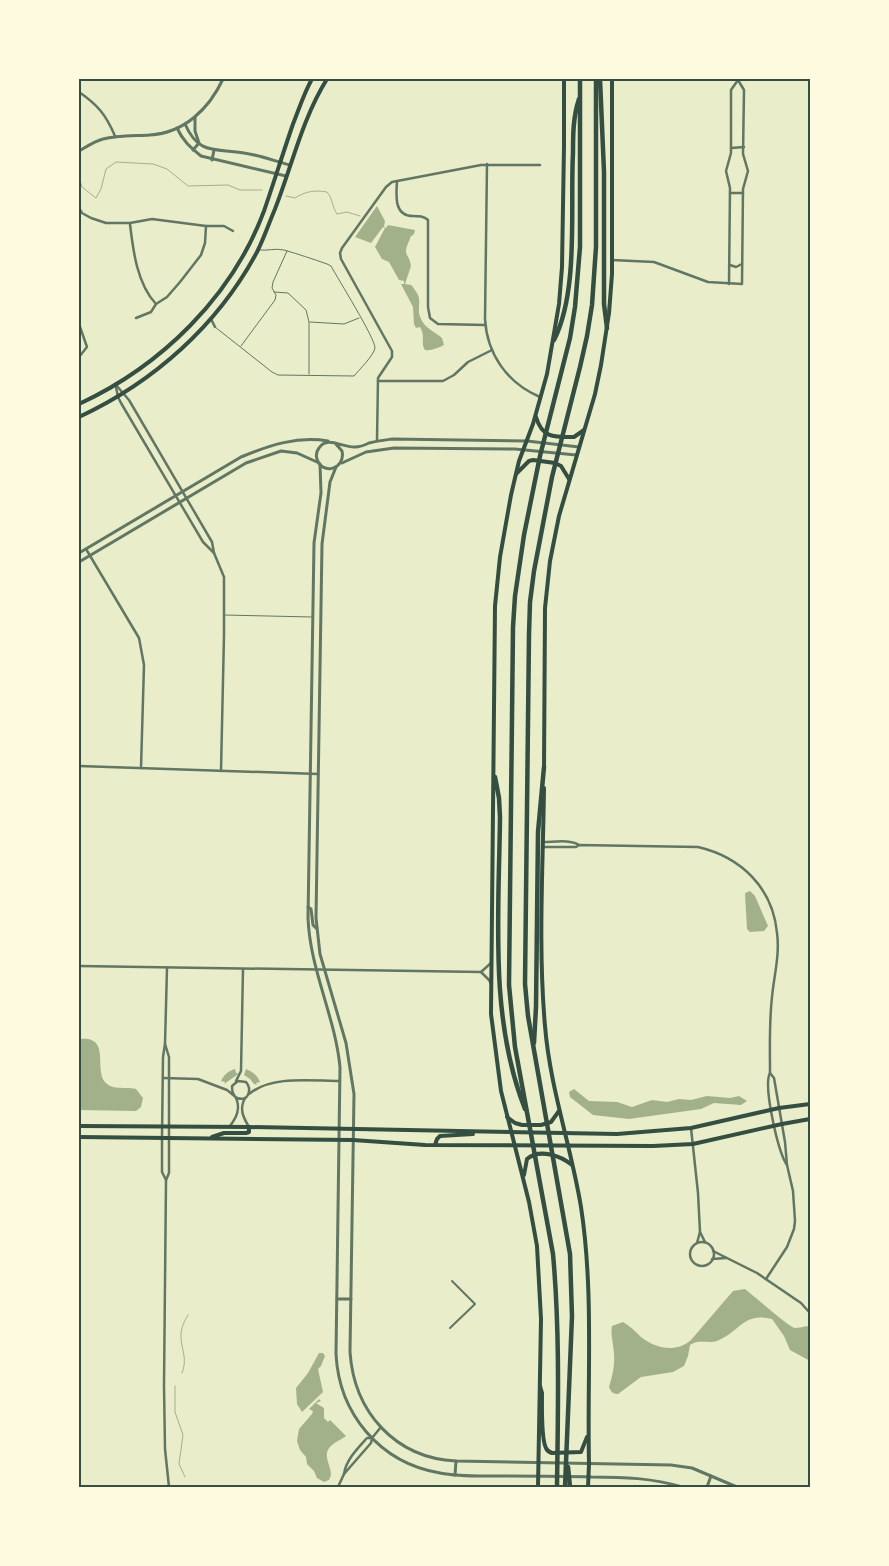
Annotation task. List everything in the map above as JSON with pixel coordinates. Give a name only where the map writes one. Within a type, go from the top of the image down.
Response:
[{"type":"highway","points":[[557,1487],[556,1285],[548,1223],[515,1047],[510,985],[512,667],[518,566],[536,475],[570,338],[578,278],[580,247],[580,79]]},
{"type":"highway","points":[[565,1487],[572,1316],[570,1254],[556,1168],[533,1050],[525,977],[529,634],[534,572],[552,477],[587,336],[596,247],[596,79]]},
{"type":"highway","points":[[600,79],[604,172],[603,282],[607,328]]},
{"type":"highway","points":[[554,340],[558,332],[569,281],[575,113],[580,95]]},
{"type":"highway","points":[[533,1050],[536,1015],[538,832],[544,767]]},
{"type":"highway","points":[[495,777],[500,817],[500,983],[512,1069],[518,1092],[529,1120]]},
{"type":"highway","points":[[567,1441],[570,1487]]},
{"type":"main road","points":[[79,404],[116,385],[141,369],[190,326],[219,293],[249,243],[263,212],[300,104],[312,79]]},
{"type":"main road","points":[[79,417],[118,397],[174,356],[211,319],[242,277],[259,250],[312,108],[327,79]]},
{"type":"main road","points":[[538,1487],[541,1320],[537,1246],[498,1071],[493,1038],[491,984],[495,777],[495,606],[501,550],[516,474],[548,374],[554,340],[562,267],[564,79]]},
{"type":"main road","points":[[588,1487],[588,1292],[581,1208],[565,1133],[558,1111],[548,1053],[542,999],[544,658],[547,588],[555,533],[601,365],[611,294],[612,79]]},
{"type":"main road","points":[[249,243],[259,250]]},
{"type":"main road","points":[[190,326],[197,333]]},
{"type":"main road","points":[[536,415],[540,428],[544,433],[574,437],[584,429]]},
{"type":"main road","points":[[516,474],[529,461],[533,460],[555,463],[561,466],[569,479]]},
{"type":"main road","points":[[79,1126],[230,1126],[617,1134],[691,1128],[779,1108],[810,1104]]},
{"type":"main road","points":[[508,1117],[518,1124],[541,1125],[551,1122],[558,1111]]},
{"type":"main road","points":[[79,1137],[353,1140],[435,1145],[660,1146],[693,1144],[810,1119]]},
{"type":"main road","points":[[210,1138],[224,1133],[246,1133],[249,1132],[249,1127]]},
{"type":"main road","points":[[435,1145],[440,1136],[466,1136],[480,1132]]},
{"type":"main road","points":[[523,1180],[527,1159],[536,1154],[558,1156],[572,1165]]},
{"type":"main road","points":[[539,1382],[542,1392],[544,1437],[548,1451],[552,1453],[581,1452],[588,1433]]},
{"type":"main road","points":[[550,1487],[577,1487]]},
{"type":"street","points":[[79,151],[100,140],[115,136],[160,134],[185,124],[204,110],[223,79]]},
{"type":"street","points":[[612,260],[654,262],[697,279],[717,283],[730,284],[742,284],[743,193],[748,172],[744,154],[744,90],[738,79],[731,90],[730,155],[726,171],[730,193],[730,284]]},
{"type":"street","points":[[79,92],[103,112],[115,136]]},
{"type":"street","points":[[195,116],[195,131],[199,143]]},
{"type":"street","points":[[185,124],[189,133],[199,143],[209,149],[246,153],[290,166]]},
{"type":"street","points":[[177,128],[181,137],[201,156],[286,176]]},
{"type":"street","points":[[193,150],[199,143]]},
{"type":"street","points":[[730,148],[744,148]]},
{"type":"street","points":[[212,160],[214,150]]},
{"type":"street","points":[[487,164],[486,326],[492,350],[498,363],[524,389],[541,397]]},
{"type":"street","points":[[378,441],[378,381],[380,372],[392,357],[392,351],[341,259],[340,253],[342,248],[386,187],[392,182],[487,164],[540,165]]},
{"type":"street","points":[[397,181],[396,201],[401,212],[406,216],[424,217],[428,220],[428,307],[430,318],[438,324],[486,326]]},
{"type":"street","points":[[730,193],[743,193]]},
{"type":"street","points":[[79,208],[81,213],[106,222],[130,223],[152,220],[224,226],[233,231]]},
{"type":"street","points":[[130,223],[132,242],[140,274],[146,289],[156,304]]},
{"type":"street","points":[[136,318],[152,312],[156,304],[167,297],[180,282],[200,255],[205,242],[206,226]]},
{"type":"street","points":[[730,265],[736,267],[743,264]]},
{"type":"street","points":[[211,319],[215,327]]},
{"type":"street","points":[[79,324],[87,347],[79,357]]},
{"type":"street","points":[[378,381],[443,381],[454,375],[468,362],[492,350]]},
{"type":"street","points":[[116,385],[124,393],[212,542],[214,554],[224,577],[221,770]]},
{"type":"street","points":[[116,385],[118,397],[203,542],[214,554]]},
{"type":"street","points":[[79,553],[241,457],[269,445],[285,441],[309,440],[354,448],[378,441],[394,439],[527,441],[579,447]]},
{"type":"street","points":[[432,448],[433,440]]},
{"type":"street","points":[[682,1487],[666,1482],[635,1478],[456,1475],[440,1473],[406,1463],[389,1453],[372,1438],[353,1415],[345,1399],[340,1383],[336,1354],[340,1129],[339,1057],[335,1034],[316,970],[309,938],[308,907],[314,543],[322,493],[319,464],[316,456],[318,448],[324,443],[334,443],[341,448],[343,453],[342,460],[330,478],[324,532],[316,869],[317,928],[324,970],[343,1031],[352,1080],[354,1129],[350,1352],[353,1375],[361,1398],[367,1410],[395,1440],[415,1452],[435,1458],[456,1461],[671,1465],[692,1468],[737,1487]]},
{"type":"street","points":[[79,562],[246,463],[275,452],[298,453],[329,469],[359,454],[377,449],[524,449],[576,455]]},
{"type":"street","points":[[316,531],[324,532]]},
{"type":"street","points":[[86,548],[139,638],[144,664],[141,768]]},
{"type":"street","points":[[312,617],[321,617]]},
{"type":"street","points":[[79,766],[318,774]]},
{"type":"street","points":[[543,842],[576,842],[580,845]]},
{"type":"street","points":[[543,847],[576,847],[580,845],[698,847],[732,859],[754,878],[773,909],[777,934],[777,959],[772,998],[770,1074],[767,1078],[771,1110],[782,1158],[787,1165]]},
{"type":"street","points":[[308,869],[316,869]]},
{"type":"street","points":[[308,907],[311,909],[313,925],[317,928]]},
{"type":"street","points":[[79,966],[481,972],[492,962]]},
{"type":"street","points":[[166,1180],[162,1172],[162,1137],[167,968]]},
{"type":"street","points":[[230,1126],[236,1118],[238,1107],[232,1090],[241,1071],[243,969]]},
{"type":"street","points":[[481,972],[491,984]]},
{"type":"street","points":[[335,1034],[343,1031]]},
{"type":"street","points":[[165,1044],[169,1078],[169,1173],[166,1180],[164,1386],[165,1449],[170,1487]]},
{"type":"street","points":[[241,1071],[250,1090],[242,1107],[242,1116],[249,1127]]},
{"type":"street","points":[[766,1279],[787,1247],[795,1221],[793,1191],[787,1165],[782,1124],[774,1078],[770,1074]]},
{"type":"street","points":[[163,1078],[198,1080],[221,1087],[241,1098],[260,1088],[285,1081],[340,1081]]},
{"type":"street","points":[[221,1087],[241,1080],[260,1088]]},
{"type":"street","points":[[691,1128],[700,1232],[697,1243],[690,1251],[692,1261],[701,1266],[707,1264],[712,1259],[713,1251],[712,1247],[705,1242],[700,1232]]},
{"type":"street","points":[[697,1243],[705,1242]]},
{"type":"street","points":[[713,1251],[766,1279],[800,1302],[810,1313]]},
{"type":"street","points":[[712,1259],[727,1258]]},
{"type":"street","points":[[450,1328],[475,1304],[452,1281]]},
{"type":"street","points":[[336,1299],[351,1299]]},
{"type":"street","points":[[344,1474],[350,1470],[381,1427]]},
{"type":"street","points":[[338,1487],[344,1474],[345,1466],[367,1438],[372,1438]]},
{"type":"street","points":[[456,1461],[456,1475]]},
{"type":"street","points":[[707,1487],[710,1476]]},
{"type":"lane","points":[[215,327],[272,372],[278,374],[354,376],[374,350],[368,330],[359,318],[331,266],[287,251],[275,249],[268,251],[259,250]]},
{"type":"lane","points":[[240,347],[275,300],[276,295],[272,288],[273,282],[287,251]]},
{"type":"lane","points":[[274,292],[288,294],[306,310],[309,322],[309,375]]},
{"type":"lane","points":[[309,322],[344,324],[359,318]]},
{"type":"lane","points":[[224,615],[312,617]]},
{"type":"shaded area","points":[[377,206],[385,221],[384,227],[386,228],[388,225],[415,230],[414,234],[410,237],[406,250],[411,266],[405,284],[411,285],[418,296],[421,319],[442,338],[444,345],[432,350],[425,350],[422,331],[420,327],[416,328],[414,324],[413,307],[401,284],[404,284],[404,281],[399,280],[389,262],[382,259],[375,247],[385,228],[383,227],[371,243],[355,237]]},
{"type":"shaded area","points":[[750,891],[755,896],[768,926],[764,931],[750,932],[747,929],[745,893]]},
{"type":"shaded area","points":[[79,1039],[89,1039],[95,1042],[99,1048],[102,1077],[106,1083],[117,1088],[136,1089],[143,1098],[141,1107],[136,1111],[79,1110]]},
{"type":"shaded area","points":[[235,1069],[236,1073],[238,1073],[237,1075],[224,1084],[225,1082],[221,1081],[223,1077]]},
{"type":"shaded area","points":[[246,1069],[258,1077],[260,1082],[256,1083],[257,1085],[244,1075]]},
{"type":"shaded area","points":[[574,1089],[589,1101],[617,1102],[632,1107],[652,1100],[667,1102],[679,1099],[691,1100],[707,1096],[730,1098],[739,1096],[747,1101],[741,1105],[714,1103],[701,1109],[629,1119],[593,1115],[570,1097],[569,1092]]},
{"type":"shaded area","points":[[745,1289],[791,1326],[795,1328],[807,1326],[810,1329],[810,1361],[790,1350],[784,1336],[772,1319],[755,1318],[748,1320],[717,1341],[697,1342],[690,1345],[684,1366],[673,1372],[641,1377],[618,1394],[611,1391],[609,1387],[614,1359],[612,1326],[623,1322],[641,1337],[659,1347],[679,1347],[691,1340],[733,1291]]},
{"type":"shaded area","points":[[319,1353],[323,1353],[325,1356],[318,1369],[323,1392],[302,1412],[297,1404],[296,1388],[308,1373]]},
{"type":"shaded area","points":[[319,1399],[321,1401],[316,1403],[324,1408],[324,1418],[328,1422],[330,1420],[346,1436],[329,1448],[327,1452],[331,1475],[329,1480],[324,1482],[317,1478],[314,1471],[307,1464],[306,1457],[300,1450],[297,1441],[299,1429],[312,1414],[313,1411],[309,1409]]},
{"type":"waterway","points":[[79,177],[82,187],[96,198],[101,189],[106,169],[116,162],[153,164],[167,169],[188,186],[228,185],[240,190],[262,190]]},
{"type":"waterway","points":[[286,196],[295,198],[311,192],[327,192],[337,214],[347,212],[360,216]]},
{"type":"waterway","points":[[182,1373],[184,1358],[181,1332],[188,1315]]},
{"type":"waterway","points":[[175,1386],[175,1412],[183,1435],[179,1464],[185,1477]]}]
